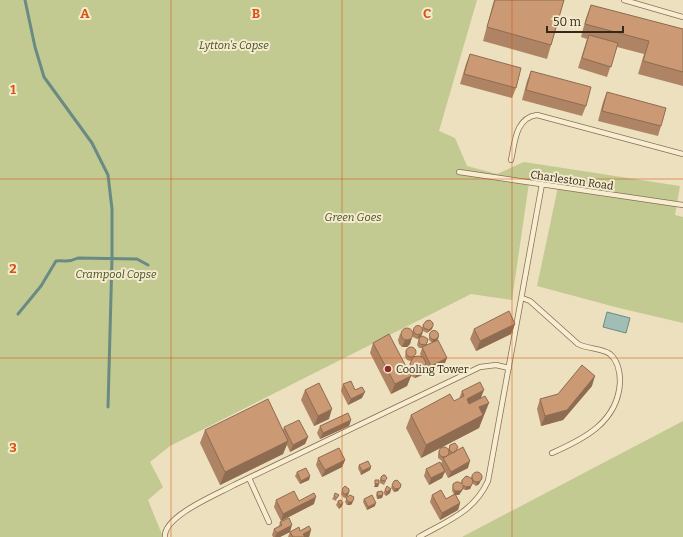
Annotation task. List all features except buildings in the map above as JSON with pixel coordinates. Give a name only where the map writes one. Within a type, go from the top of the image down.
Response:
[{"type":"lane","points":[[624,0],[683,17]]},
{"type":"lane","points":[[511,160],[519,127],[525,120],[537,115],[683,154]]},
{"type":"lane","name":"Charleston Road","points":[[459,172],[683,205]]},
{"type":"lane","points":[[419,537],[467,510],[478,498],[485,487],[490,474],[542,184]]},
{"type":"lane","points":[[522,298],[530,301],[578,344],[609,354],[619,368],[620,376],[618,398],[613,409],[606,418],[593,432],[574,444],[552,453]]},
{"type":"lane","points":[[165,537],[166,529],[174,519],[198,504],[248,478],[480,367],[496,365],[509,368]]},
{"type":"lane","points":[[248,478],[269,522]]},
{"type":"green space","points":[[0,0],[477,0],[439,131],[455,138],[467,166],[497,174],[524,162],[680,186],[675,215],[683,217],[683,323],[537,286],[558,187],[529,183],[512,300],[471,294],[170,446],[150,462],[163,487],[148,500],[163,537],[0,537]]},
{"type":"green space","points":[[683,421],[683,537],[462,537]]},
{"type":"water","points":[[607,312],[630,318],[626,333],[603,327]]},
{"type":"waterway","points":[[25,0],[35,47],[44,77],[92,143],[108,175],[112,209],[108,407]]},
{"type":"waterway","points":[[18,314],[41,286],[56,261],[69,261],[78,258],[137,259],[148,265]]},
{"type":"place","name":"Cooling Tower","points":[[388,369]]},
{"type":"park label","name":"Lytton's Copse","points":[[234,45]]},
{"type":"park label","name":"Green Goes","points":[[353,217]]},
{"type":"park label","name":"Crampool Copse","points":[[116,274]]}]
